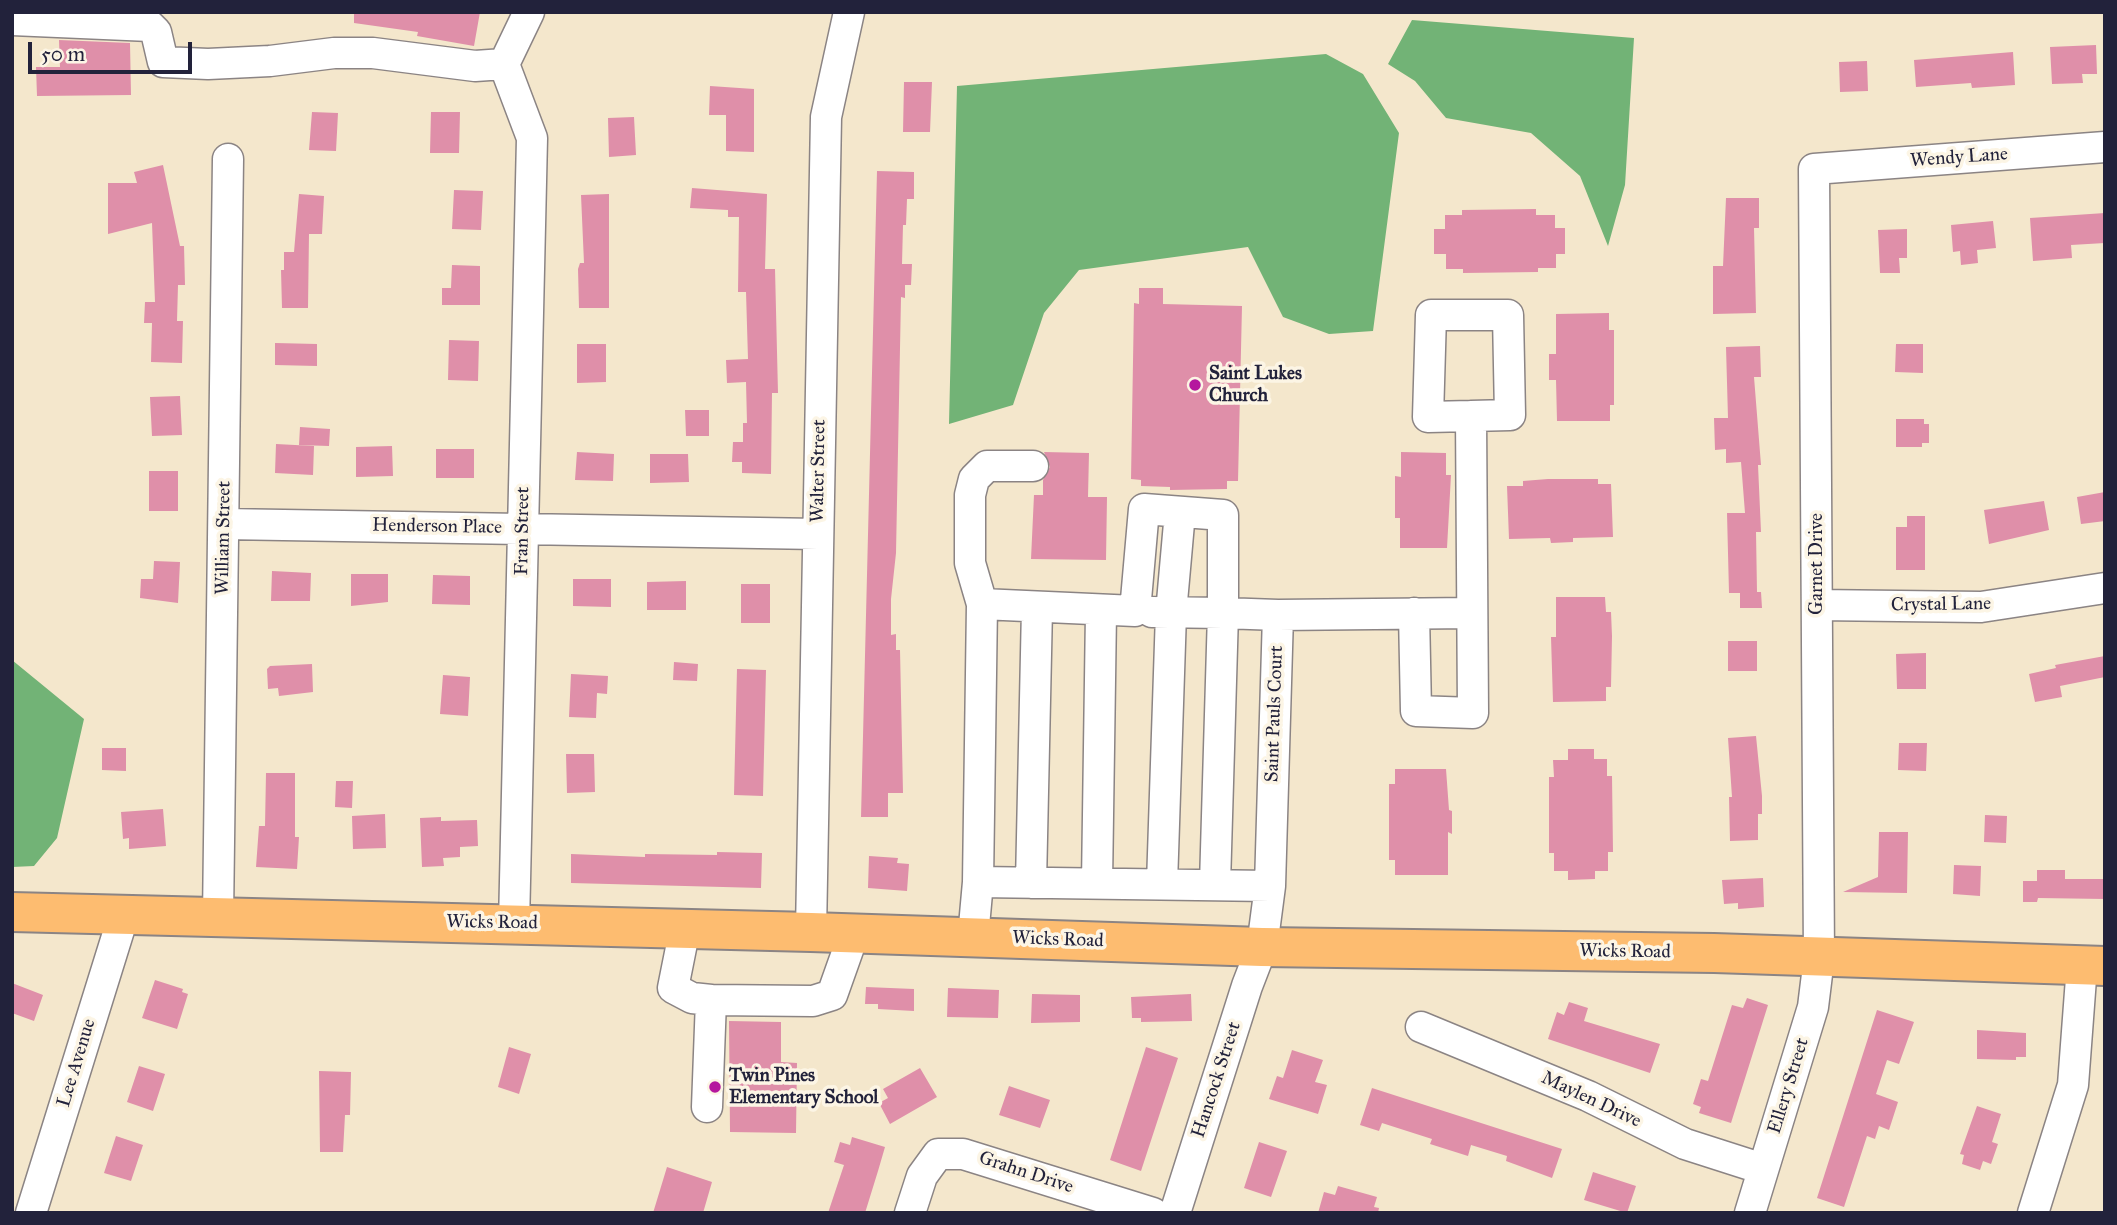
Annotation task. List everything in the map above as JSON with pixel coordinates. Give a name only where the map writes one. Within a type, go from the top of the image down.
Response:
[{"type":"main road","name":"Wicks Road","points":[[12,912],[685,928],[1262,947],[1714,953],[2093,965]]},
{"type":"street","points":[[12,20],[65,18],[150,26],[156,32],[163,62],[208,64],[347,53],[475,66],[504,64],[529,12]]},
{"type":"street","name":"Walter Street","points":[[811,932],[826,117],[849,12]]},
{"type":"street","name":"Fran Street","points":[[504,64],[532,138],[514,924]]},
{"type":"street","name":"Wendy Lane","points":[[1814,169],[2105,147]]},
{"type":"street","name":"William Street","points":[[218,917],[228,159]]},
{"type":"street","name":"Garnet Drive","points":[[1814,169],[1819,958]]},
{"type":"street","points":[[1414,613],[1416,711],[1474,713],[1471,416]]},
{"type":"street","points":[[973,937],[978,882],[982,604],[970,563],[970,495],[974,479],[987,466],[1033,466]]},
{"type":"street","points":[[1135,611],[1144,509],[1223,514],[1223,613],[1215,884]]},
{"type":"street","points":[[1161,884],[1171,613],[1180,512]]},
{"type":"street","name":"Henderson Place","points":[[224,524],[818,534]]},
{"type":"street","name":"Crystal Lane","points":[[1817,606],[1982,607],[2105,588]]},
{"type":"street","points":[[982,604],[1101,612],[1278,615],[1471,612]]},
{"type":"street","points":[[1031,883],[1037,608]]},
{"type":"street","points":[[1097,883],[1101,612]]},
{"type":"street","name":"Saint Pauls Court","points":[[1262,947],[1270,886],[1278,615]]},
{"type":"street","points":[[978,882],[1270,886]]},
{"type":"street","name":"Lee Avenue","points":[[31,1213],[124,914]]},
{"type":"street","points":[[685,928],[673,988],[692,998],[711,1000],[813,1001],[832,995],[854,933]]},
{"type":"street","name":"Hancock Street","points":[[1175,1213],[1247,985],[1262,947]]},
{"type":"street","name":"Ellery Street","points":[[1750,1213],[1813,1007],[1819,958]]},
{"type":"street","points":[[2033,1213],[2073,1085],[2093,965]]},
{"type":"street","points":[[707,1107],[711,1000]]},
{"type":"street","name":"Maylen Drive","points":[[1421,1027],[1588,1096],[1685,1144],[1763,1169]]},
{"type":"street","name":"Grahn Drive","points":[[910,1213],[922,1175],[938,1154],[962,1154],[993,1161],[1153,1213]]},
{"type":"green space","points":[[1412,20],[1634,38],[1625,185],[1608,246],[1580,176],[1531,133],[1446,118],[1415,81],[1388,64]]},
{"type":"green space","points":[[1326,54],[1363,74],[1399,133],[1373,331],[1329,334],[1283,317],[1248,247],[1079,270],[1044,313],[1013,405],[949,424],[957,86]]},
{"type":"green space","points":[[12,660],[84,719],[57,838],[34,866],[12,867]]},
{"type":"building","points":[[354,12],[480,12],[474,46],[417,36],[418,32],[354,23]]},
{"type":"building","points":[[59,40],[130,43],[131,95],[37,96],[36,67],[60,67]]},
{"type":"building","points":[[2096,45],[2097,74],[2082,74],[2083,83],[2052,84],[2050,47]]},
{"type":"building","points":[[2013,52],[2015,85],[1972,88],[1971,83],[1916,87],[1914,60]]},
{"type":"building","points":[[1867,61],[1868,91],[1840,92],[1839,62]]},
{"type":"building","points":[[904,82],[932,82],[930,132],[903,132]]},
{"type":"building","points":[[710,86],[754,89],[754,152],[726,151],[726,115],[709,115]]},
{"type":"building","points":[[312,112],[338,113],[336,151],[309,150]]},
{"type":"building","points":[[431,112],[460,112],[459,153],[430,153]]},
{"type":"building","points":[[634,117],[636,155],[609,157],[608,118]]},
{"type":"building","points":[[163,165],[180,246],[184,246],[185,285],[178,285],[177,321],[183,321],[182,363],[151,362],[152,323],[144,323],[145,302],[155,302],[152,223],[108,234],[108,183],[137,183],[134,172]]},
{"type":"building","points":[[877,171],[914,172],[914,199],[907,199],[906,225],[903,225],[902,264],[912,264],[911,285],[905,285],[905,298],[901,297],[896,553],[891,599],[891,635],[896,634],[896,650],[900,650],[903,793],[888,793],[888,817],[861,817]]},
{"type":"building","points":[[692,188],[767,194],[765,269],[775,269],[778,393],[772,393],[771,474],[742,473],[742,462],[732,462],[733,442],[743,442],[743,423],[747,423],[746,382],[727,383],[726,360],[748,359],[746,292],[738,292],[739,217],[728,217],[728,210],[690,208]]},
{"type":"building","points":[[454,190],[483,191],[481,230],[452,229]]},
{"type":"building","points":[[299,194],[324,196],[322,234],[309,234],[308,308],[282,308],[281,270],[284,270],[284,252],[294,252]]},
{"type":"building","points":[[609,194],[609,308],[579,308],[578,269],[580,263],[584,263],[581,195]]},
{"type":"building","points":[[1726,198],[1759,198],[1759,228],[1754,228],[1756,313],[1713,314],[1713,266],[1723,266]]},
{"type":"building","points":[[1536,209],[1536,215],[1555,215],[1555,228],[1565,228],[1565,254],[1556,254],[1556,268],[1538,268],[1538,272],[1463,273],[1463,269],[1446,269],[1446,254],[1434,254],[1434,229],[1445,229],[1445,215],[1462,215],[1462,210]]},
{"type":"building","points":[[2105,213],[2105,243],[2071,245],[2072,258],[2033,261],[2030,218]]},
{"type":"building","points":[[1993,221],[1996,248],[1977,250],[1978,263],[1961,265],[1960,251],[1953,252],[1951,225]]},
{"type":"building","points":[[1907,229],[1907,258],[1899,258],[1900,273],[1880,273],[1878,230]]},
{"type":"building","points":[[452,265],[480,266],[480,305],[442,305],[442,288],[451,288]]},
{"type":"building","points":[[1139,288],[1163,288],[1163,304],[1242,306],[1238,481],[1227,481],[1227,489],[1170,490],[1170,487],[1141,486],[1141,480],[1131,479],[1134,303],[1139,304]]},
{"type":"building","points":[[1609,313],[1609,330],[1614,330],[1614,405],[1610,405],[1610,421],[1557,421],[1556,380],[1549,380],[1549,354],[1556,354],[1556,314]]},
{"type":"building","points":[[449,340],[479,341],[478,381],[448,380]]},
{"type":"building","points":[[275,343],[317,344],[317,366],[275,365]]},
{"type":"building","points":[[577,344],[606,344],[606,382],[577,383]]},
{"type":"building","points":[[1896,344],[1923,344],[1923,373],[1895,372]]},
{"type":"building","points":[[1760,346],[1761,377],[1754,377],[1761,465],[1758,465],[1761,532],[1756,532],[1757,592],[1761,592],[1762,608],[1740,608],[1740,593],[1729,593],[1727,513],[1745,513],[1741,462],[1726,463],[1726,449],[1715,450],[1714,418],[1728,418],[1726,347]]},
{"type":"building","points":[[180,396],[182,435],[152,436],[150,397]]},
{"type":"building","points":[[685,410],[709,410],[709,436],[686,436]]},
{"type":"building","points":[[1896,419],[1924,419],[1924,424],[1929,424],[1929,443],[1922,443],[1922,447],[1896,447]]},
{"type":"building","points":[[300,427],[330,429],[329,446],[299,445]]},
{"type":"building","points":[[276,444],[314,446],[313,475],[275,473]]},
{"type":"building","points":[[392,446],[393,476],[356,477],[356,447]]},
{"type":"building","points":[[436,449],[474,449],[474,478],[436,478]]},
{"type":"building","points":[[577,452],[614,454],[613,481],[575,480]]},
{"type":"building","points":[[1044,452],[1089,453],[1088,497],[1107,497],[1106,560],[1031,559],[1034,495],[1043,495],[1043,480],[1050,467]]},
{"type":"building","points":[[1401,452],[1446,453],[1446,475],[1451,475],[1447,548],[1400,548],[1400,518],[1395,518],[1395,476],[1401,477]]},
{"type":"building","points":[[650,454],[688,454],[689,482],[650,483]]},
{"type":"building","points":[[149,471],[178,471],[178,511],[149,511]]},
{"type":"building","points":[[1598,479],[1598,484],[1611,484],[1613,537],[1573,538],[1573,542],[1551,543],[1550,538],[1509,539],[1507,486],[1523,486],[1523,481]]},
{"type":"building","points":[[2105,492],[2105,521],[2081,524],[2077,497]]},
{"type":"building","points":[[2044,501],[2049,530],[1989,544],[1984,510]]},
{"type":"building","points":[[1907,516],[1925,516],[1925,570],[1896,570],[1896,527],[1907,527]]},
{"type":"building","points":[[154,561],[180,562],[178,603],[140,598],[141,579],[153,579]]},
{"type":"building","points":[[272,571],[311,573],[310,601],[271,601]]},
{"type":"building","points":[[351,574],[388,574],[388,602],[351,606]]},
{"type":"building","points":[[433,575],[470,576],[470,605],[432,604]]},
{"type":"building","points":[[573,579],[611,579],[611,607],[573,606]]},
{"type":"building","points":[[686,581],[686,610],[647,610],[647,582]]},
{"type":"building","points":[[741,584],[770,584],[770,623],[741,623]]},
{"type":"building","points":[[1556,597],[1605,597],[1606,612],[1611,612],[1612,636],[1611,687],[1606,687],[1606,701],[1553,702],[1551,637],[1556,637]]},
{"type":"building","points":[[1728,641],[1757,641],[1757,671],[1728,671]]},
{"type":"building","points":[[1926,653],[1926,689],[1897,689],[1896,654]]},
{"type":"building","points":[[2105,656],[2105,677],[2060,686],[2062,697],[2035,702],[2029,674],[2056,668],[2055,665]]},
{"type":"building","points":[[674,662],[698,664],[697,681],[673,680]]},
{"type":"building","points":[[312,664],[313,692],[279,696],[278,688],[268,689],[267,669],[270,666]]},
{"type":"building","points":[[737,669],[766,670],[763,796],[734,795]]},
{"type":"building","points":[[571,674],[608,676],[607,694],[597,693],[596,718],[569,717]]},
{"type":"building","points":[[443,675],[470,677],[468,716],[440,714]]},
{"type":"building","points":[[1756,736],[1762,796],[1762,814],[1758,814],[1758,840],[1730,841],[1729,797],[1732,797],[1728,738]]},
{"type":"building","points":[[1899,743],[1927,743],[1926,771],[1898,770]]},
{"type":"building","points":[[102,748],[126,748],[126,771],[102,770]]},
{"type":"building","points":[[1568,749],[1594,749],[1594,759],[1607,759],[1607,776],[1612,776],[1613,852],[1608,852],[1608,871],[1595,871],[1595,879],[1568,880],[1568,871],[1554,871],[1554,853],[1549,853],[1549,777],[1554,777],[1553,760],[1568,760]]},
{"type":"building","points":[[566,754],[594,754],[595,792],[567,793]]},
{"type":"building","points":[[1395,769],[1446,769],[1449,810],[1452,811],[1452,834],[1448,832],[1448,875],[1395,875],[1395,860],[1389,860],[1389,784],[1395,784]]},
{"type":"building","points":[[266,773],[295,773],[295,837],[299,837],[297,869],[256,867],[259,826],[265,826]]},
{"type":"building","points":[[336,781],[353,781],[352,808],[335,807]]},
{"type":"building","points":[[163,809],[166,846],[129,849],[129,838],[123,839],[121,812]]},
{"type":"building","points":[[385,814],[386,848],[353,849],[352,816]]},
{"type":"building","points":[[1985,815],[2007,816],[2006,843],[1984,842]]},
{"type":"building","points":[[441,817],[441,821],[477,820],[478,846],[460,847],[460,857],[443,858],[444,866],[422,867],[420,818]]},
{"type":"building","points":[[1879,832],[1908,832],[1907,893],[1843,892],[1878,877]]},
{"type":"building","points":[[717,852],[762,853],[761,888],[571,883],[571,854],[645,857],[645,854],[717,855]]},
{"type":"building","points":[[869,856],[898,858],[897,863],[909,864],[907,891],[868,888]]},
{"type":"building","points":[[1954,865],[1981,866],[1980,896],[1953,894]]},
{"type":"building","points":[[2037,870],[2065,870],[2065,879],[2105,879],[2105,899],[2038,898],[2037,902],[2023,902],[2023,881],[2037,881]]},
{"type":"building","points":[[1763,878],[1764,907],[1738,909],[1738,903],[1724,904],[1722,880]]},
{"type":"building","points":[[155,980],[183,989],[182,992],[188,994],[177,1029],[142,1018]]},
{"type":"building","points":[[12,983],[43,995],[34,1021],[12,1013]]},
{"type":"building","points":[[866,987],[914,989],[914,1011],[878,1009],[878,1004],[865,1004]]},
{"type":"building","points":[[948,988],[999,990],[998,1018],[947,1017]]},
{"type":"building","points":[[1032,994],[1080,995],[1080,1022],[1031,1023]]},
{"type":"building","points":[[1191,994],[1192,1021],[1141,1022],[1141,1018],[1132,1018],[1131,997]]},
{"type":"building","points":[[1747,998],[1768,1005],[1731,1123],[1699,1113],[1701,1107],[1693,1104],[1701,1079],[1708,1081],[1732,1005],[1743,1008]]},
{"type":"building","points":[[1569,1002],[1588,1008],[1584,1021],[1660,1044],[1650,1073],[1548,1039],[1557,1012],[1564,1015]]},
{"type":"building","points":[[1877,1010],[1914,1022],[1899,1064],[1887,1060],[1876,1094],[1898,1102],[1889,1130],[1879,1126],[1875,1139],[1867,1136],[1844,1207],[1817,1198]]},
{"type":"building","points":[[729,1021],[781,1022],[781,1062],[797,1063],[796,1133],[730,1132]]},
{"type":"building","points":[[1977,1030],[2026,1033],[2026,1057],[2016,1057],[2016,1060],[1977,1059]]},
{"type":"building","points":[[509,1047],[531,1054],[519,1094],[498,1087]]},
{"type":"building","points":[[1146,1047],[1178,1058],[1141,1171],[1110,1160]]},
{"type":"building","points":[[1292,1050],[1323,1060],[1315,1082],[1327,1085],[1318,1114],[1269,1099],[1277,1076],[1283,1078]]},
{"type":"building","points":[[139,1066],[165,1074],[153,1111],[127,1102]]},
{"type":"building","points":[[920,1068],[937,1097],[890,1124],[879,1103],[888,1098],[883,1089]]},
{"type":"building","points":[[319,1071],[351,1072],[350,1115],[345,1115],[343,1152],[320,1152]]},
{"type":"building","points":[[1009,1086],[1050,1100],[1040,1128],[999,1115]]},
{"type":"building","points":[[1372,1088],[1562,1149],[1552,1178],[1506,1161],[1507,1156],[1471,1145],[1468,1156],[1430,1144],[1432,1139],[1382,1123],[1379,1131],[1360,1125]]},
{"type":"building","points":[[1977,1106],[2001,1114],[1992,1142],[1998,1144],[1991,1164],[1983,1161],[1980,1170],[1962,1164],[1964,1155],[1960,1154]]},
{"type":"building","points":[[116,1136],[143,1145],[131,1181],[104,1173]]},
{"type":"building","points":[[852,1137],[885,1147],[865,1213],[828,1213],[844,1165],[834,1162],[840,1142],[850,1145]]},
{"type":"building","points":[[1259,1142],[1287,1151],[1271,1197],[1244,1188]]},
{"type":"building","points":[[667,1167],[712,1182],[703,1213],[653,1213]]},
{"type":"building","points":[[1593,1172],[1636,1186],[1627,1213],[1584,1200]]},
{"type":"building","points":[[1338,1186],[1377,1197],[1374,1207],[1379,1208],[1378,1213],[1318,1213],[1324,1192],[1335,1195]]},
{"type":"place","name":"Saint Lukes Church","points":[[1195,385]]},
{"type":"place","name":"Twin Pines Elementary School","points":[[715,1087]]}]
